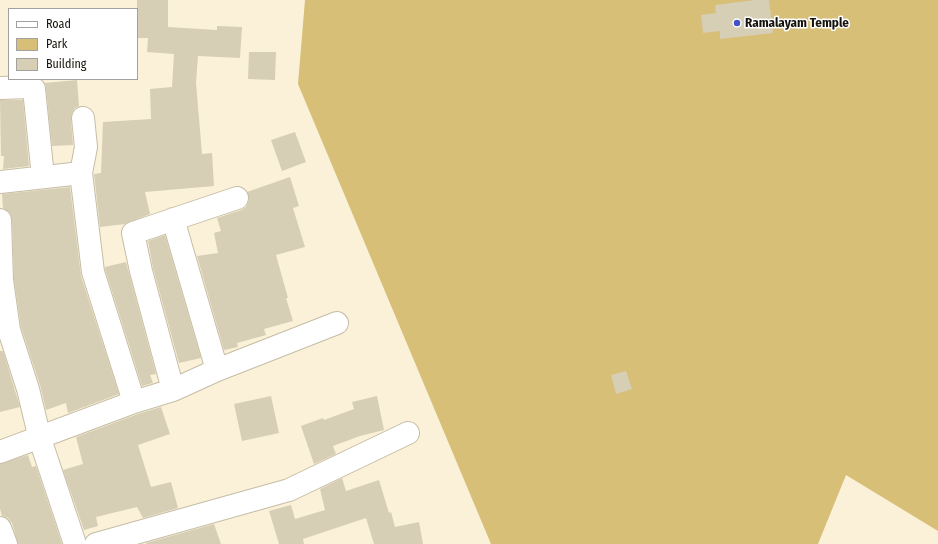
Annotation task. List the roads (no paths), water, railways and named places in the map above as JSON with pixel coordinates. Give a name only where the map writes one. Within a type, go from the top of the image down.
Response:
[{"type":"street","points":[[0,88],[29,86],[34,89],[43,177]]},
{"type":"street","points":[[83,118],[86,147],[81,173],[93,272],[134,402]]},
{"type":"street","points":[[0,182],[81,173]]},
{"type":"street","points":[[173,390],[141,271],[133,233],[158,226],[173,219],[237,198]]},
{"type":"street","points":[[173,219],[217,370]]},
{"type":"street","points":[[0,220],[2,280],[9,330],[7,345],[28,389],[40,439],[75,544]]},
{"type":"street","points":[[0,452],[40,439],[134,402],[173,390],[217,370],[337,323]]},
{"type":"street","points":[[96,544],[289,490],[408,433]]},
{"type":"street","points":[[0,528],[6,544]]},
{"type":"place","name":"Ramalayam Temple","points":[[737,23]]}]
